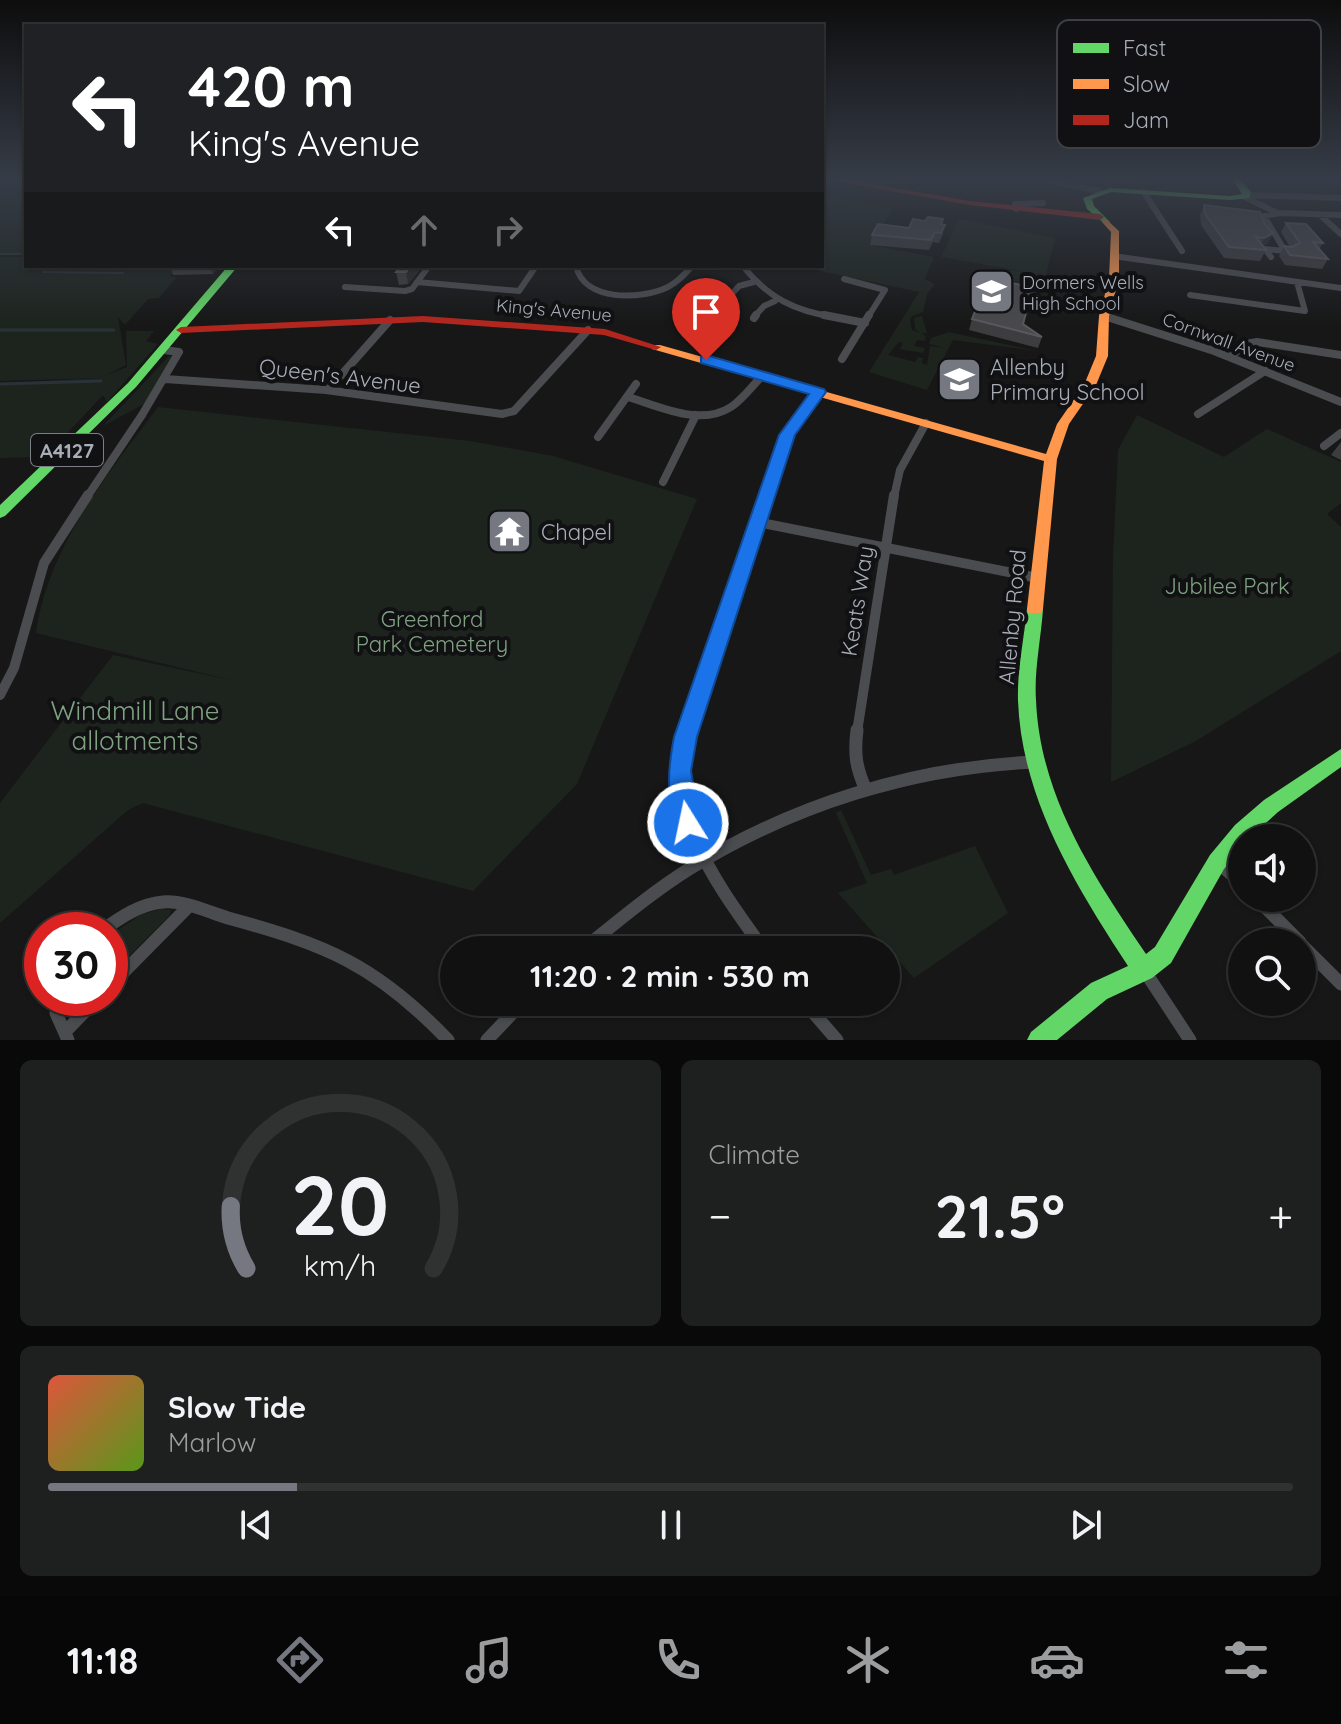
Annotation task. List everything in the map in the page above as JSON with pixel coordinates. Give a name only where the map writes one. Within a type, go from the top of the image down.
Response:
[{"type":"street","name":"Allenby Road","points":[[1112,229],[1115,231],[1113,284],[1104,316],[1102,356],[1097,372],[1063,424],[1051,459],[1027,701],[1035,762],[1051,816],[1110,919],[1190,1040]]},
{"type":"street","points":[[1167,229],[1182,251]]},
{"type":"street","points":[[1269,229],[1285,251],[1265,249],[1271,257]]},
{"type":"street","points":[[1113,256],[1341,288]]},
{"type":"street","name":"A4127","points":[[0,513],[107,412],[164,350],[231,268]]},
{"type":"street","points":[[345,287],[405,291],[428,268]]},
{"type":"street","points":[[417,282],[519,291],[535,268]]},
{"type":"street","points":[[576,268],[578,277],[587,286],[605,293],[624,295],[669,287],[690,268]]},
{"type":"street","points":[[744,268],[754,282],[775,301],[795,309],[865,323]]},
{"type":"street","points":[[842,359],[885,290],[844,279]]},
{"type":"street","points":[[707,322],[739,286],[754,282]]},
{"type":"street","points":[[1190,295],[1305,311],[1297,282]]},
{"type":"street","points":[[754,318],[764,306],[775,301]]},
{"type":"street","name":"Cornwall Avenue","points":[[1104,316],[1230,357],[1341,402]]},
{"type":"street","points":[[328,390],[390,320]]},
{"type":"street","name":"King's Avenue","points":[[181,330],[390,320],[457,320],[588,330],[633,338],[1051,459]]},
{"type":"street","name":"Queen's Avenue","points":[[165,379],[328,390],[495,414],[511,413],[588,330]]},
{"type":"street","points":[[1230,357],[1246,344],[1257,342],[1341,355]]},
{"type":"street","points":[[0,695],[9,684],[25,617],[44,563],[165,379],[179,352],[164,350]]},
{"type":"street","points":[[1198,414],[1265,371]]},
{"type":"street","points":[[628,397],[696,415],[715,414],[730,408],[762,376]]},
{"type":"street","points":[[598,437],[636,384]]},
{"type":"street","points":[[754,936],[703,861],[692,839],[683,806],[679,771],[686,737],[787,435],[818,392]]},
{"type":"street","points":[[663,482],[696,415]]},
{"type":"street","name":"Keats Way","points":[[866,790],[856,769],[854,751],[885,547],[900,470],[926,423]]},
{"type":"street","points":[[1324,446],[1341,433]]},
{"type":"street","points":[[757,522],[1038,578]]},
{"type":"street","points":[[1039,1040],[1099,991],[1144,970],[1163,955],[1217,862],[1242,832],[1271,806],[1341,757]]},
{"type":"street","points":[[599,936],[646,898],[703,861],[769,827],[866,790],[964,768],[1035,762]]},
{"type":"street","points":[[1217,862],[1228,871]]},
{"type":"street","points":[[128,915],[158,901],[189,906],[307,943],[374,974],[416,1006],[448,1040]]},
{"type":"street","points":[[128,968],[189,906]]},
{"type":"street","points":[[1270,912],[1286,928]]},
{"type":"street","points":[[1316,958],[1341,984]]},
{"type":"street","points":[[57,1016],[66,1036],[83,1016]]},
{"type":"street","points":[[487,1040],[510,1016]]},
{"type":"street","points":[[816,1016],[837,1040]]},
{"type":"green space","points":[[0,229],[24,229],[24,253],[0,253]]},
{"type":"green space","points":[[824,229],[881,229],[870,245],[934,257],[925,279],[935,284],[927,294],[923,312],[910,320],[912,330],[920,333],[915,329],[914,318],[922,316],[927,333],[921,333],[926,336],[925,341],[917,340],[914,346],[925,348],[923,353],[900,349],[903,343],[899,342],[888,355],[915,362],[918,357],[923,358],[922,363],[927,365],[930,346],[945,348],[929,344],[931,338],[949,332],[1037,351],[953,340],[927,390],[869,372],[919,292],[806,268],[824,268]]},
{"type":"green space","points":[[954,229],[1007,229],[1055,238],[1046,275],[1037,274],[1029,291],[1030,283],[1027,283],[1025,290],[1006,287],[1011,270],[1029,273],[1027,280],[1031,281],[1032,273],[941,257]]},
{"type":"green space","points":[[0,257],[24,257],[24,268],[176,268],[170,276],[177,277],[159,298],[148,299],[125,325],[118,317],[126,365],[107,375],[127,367],[126,331],[154,331],[146,341],[158,344],[107,402],[103,395],[45,457],[0,458],[0,383],[102,378],[0,381]]},
{"type":"green space","points":[[172,356],[146,403],[103,426]]},
{"type":"green space","name":"Greenford Park Cemetery","points":[[158,407],[470,441],[553,456],[697,499],[577,784],[473,891],[143,803],[128,810],[0,923],[0,803],[113,655],[235,681],[36,633],[43,601],[66,542],[100,486]]},
{"type":"green space","name":"Jubilee Park","points":[[1137,415],[1224,457],[1267,429],[1341,462],[1341,503],[1327,514],[1341,527],[1341,651],[1194,742],[1111,782],[1113,558],[1118,450]]},
{"type":"green space","points":[[841,810],[871,875],[891,869],[894,875],[975,846],[1008,913],[914,978],[900,962],[900,936],[876,936],[838,893],[867,883],[836,813]]},
{"type":"green space","points":[[171,910],[170,915],[128,957],[128,923],[142,914]]},
{"type":"building","points":[[876,229],[943,229],[941,233],[935,232],[931,240],[872,235]]},
{"type":"building","points":[[1216,229],[1269,229],[1273,233],[1264,238],[1256,237],[1266,250],[1229,247]]},
{"type":"building","points":[[1290,229],[1310,229],[1323,243],[1313,242],[1328,259],[1290,255],[1284,246],[1292,247],[1300,243]]},
{"type":"building","points":[[988,279],[1033,287],[1023,324],[1042,337],[972,319]]},
{"type":"building","points":[[506,517],[522,522],[512,535],[495,530]]},
{"type":"waterway","points":[[0,254],[24,254]]},
{"type":"waterway","points":[[43,272],[123,273]]},
{"type":"waterway","points":[[0,330],[114,330]]},
{"type":"waterway","points":[[0,384],[101,381]]},
{"type":"traffic: fast","points":[[0,513],[132,385],[231,268]]},
{"type":"traffic: fast","points":[[1035,609],[1027,700],[1030,737],[1038,773],[1050,808],[1084,876],[1144,970]]},
{"type":"traffic: fast","points":[[1039,1040],[1099,991],[1144,970],[1163,955],[1217,862],[1242,832],[1271,806],[1341,757]]},
{"type":"traffic: slow","points":[[1035,609],[1051,459],[1063,424],[1090,385],[1102,356],[1104,316],[1114,279],[1113,229]]},
{"type":"traffic: slow","points":[[656,347],[1051,459]]},
{"type":"traffic: jam","points":[[181,330],[423,319],[605,332],[656,347]]},
{"type":"place","name":"Dormers Wells High School","points":[[991,292]]},
{"type":"place","name":"Allenby Primary School","points":[[959,380]]},
{"type":"place","name":"Chapel","points":[[510,532]]},
{"type":"route","points":[[688,823],[679,771],[686,737],[787,435],[818,392],[706,360]]},
{"type":"park label","name":"Windmill Lane allotments","points":[[135,725]]}]
